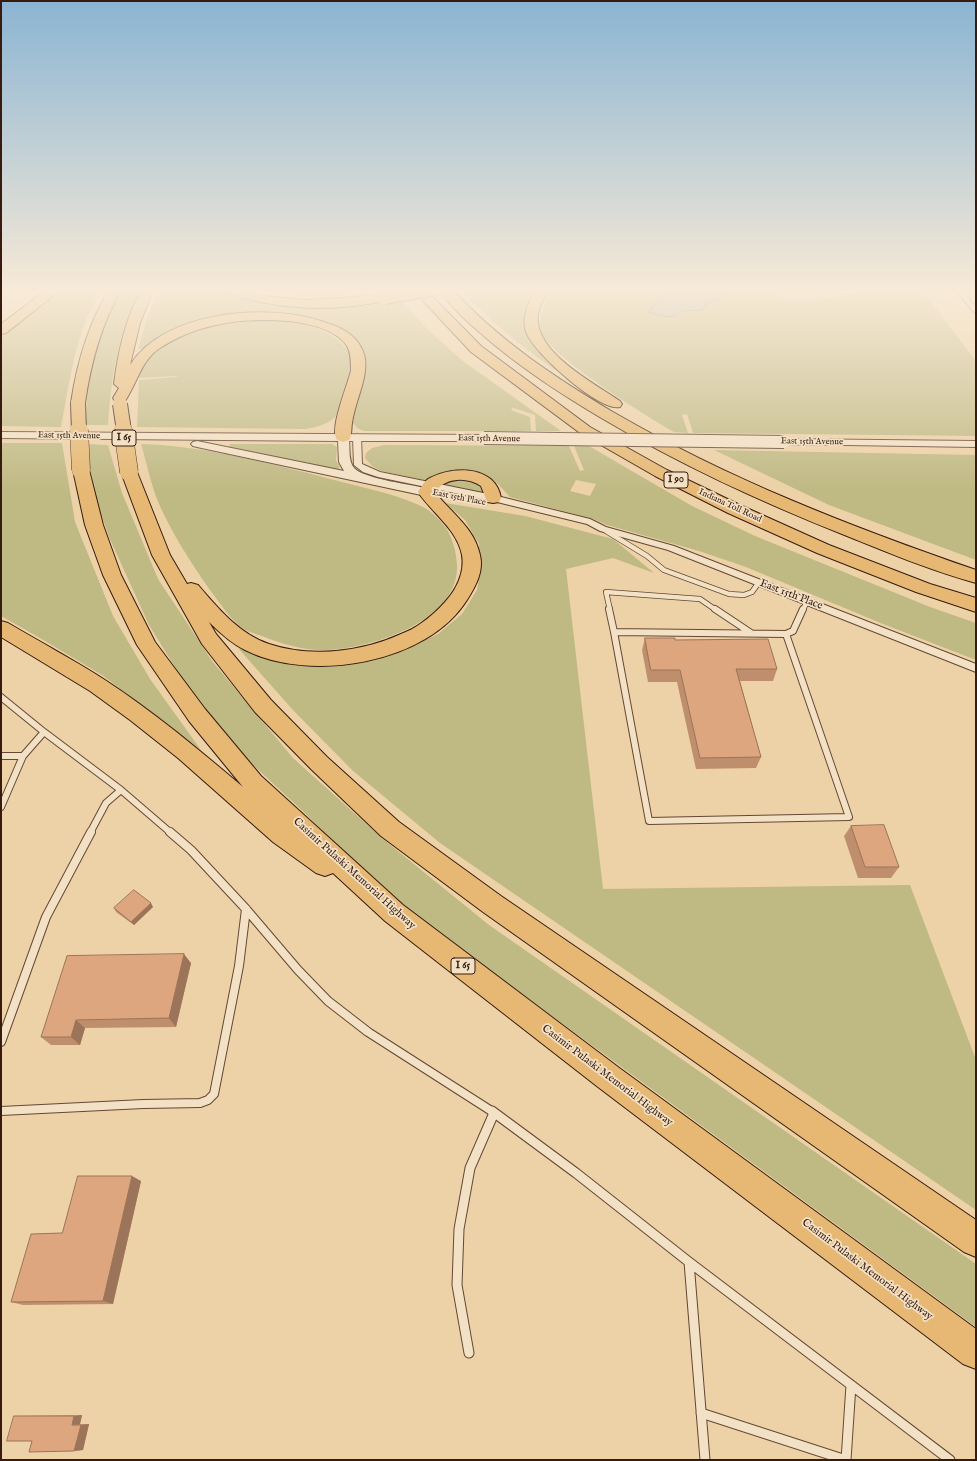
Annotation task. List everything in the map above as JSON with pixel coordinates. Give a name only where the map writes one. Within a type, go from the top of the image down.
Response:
[{"type":"highway","name":"Casimir Pulaski Memorial Highway","points":[[87,356],[82,372],[78,403],[81,470],[94,525],[112,575],[148,645],[197,715],[253,783],[394,913],[608,1078],[976,1351]]},
{"type":"highway","name":"I 65","points":[[124,356],[120,401],[129,472],[144,514],[161,555],[209,639],[263,706],[319,763],[390,829],[505,913],[976,1240]]},
{"type":"highway","points":[[120,401],[129,384],[132,372],[143,356]]},
{"type":"highway","points":[[343,437],[344,423],[358,366],[358,356]]},
{"type":"highway","name":"Indiana Toll Road","points":[[486,356],[585,430],[661,473],[734,509],[823,549],[923,588],[976,605]]},
{"type":"highway","name":"I 90","points":[[518,356],[578,398],[622,424],[698,465],[800,512],[916,557],[976,577]]},
{"type":"highway","points":[[549,356],[624,410],[693,451],[759,484],[800,512]]},
{"type":"highway","points":[[161,555],[219,621],[241,640],[264,650],[293,657],[325,658],[362,655],[401,643],[429,628],[449,610],[462,594],[470,574],[471,555],[464,534],[453,520],[435,505],[428,488],[437,481],[453,476],[472,476],[486,482],[491,487],[494,492],[493,498]]},
{"type":"highway","points":[[1,628],[97,685],[138,714],[186,752],[282,835],[394,913]]},
{"type":"street","name":"East 15th Avenue","points":[[1,435],[484,438],[976,444]]},
{"type":"street","points":[[158,437],[361,478]]},
{"type":"street","name":"East 15th Place","points":[[343,437],[345,462],[349,470],[361,478],[428,488]]},
{"type":"street","name":"East 15th Place","points":[[357,437],[358,464],[366,470],[428,488],[586,528],[603,529],[671,548],[976,668]]},
{"type":"street","name":"East 15th Place","points":[[493,498],[590,522],[603,529]]},
{"type":"lane","points":[[603,529],[647,556],[664,570],[729,594],[744,595],[752,592],[759,582]]},
{"type":"lane","points":[[752,633],[700,599],[606,592],[648,821],[848,817],[786,634]]},
{"type":"lane","points":[[614,632],[786,634],[793,631],[807,601]]},
{"type":"lane","points":[[1,697],[44,732],[121,790],[191,850],[246,909],[298,970],[328,1001],[368,1032],[494,1113],[576,1173],[689,1262],[950,1460]]},
{"type":"lane","points":[[1,807],[23,756],[44,732]]},
{"type":"lane","points":[[1,756],[23,756]]},
{"type":"lane","points":[[1,1042],[46,918],[106,803],[121,790]]},
{"type":"lane","points":[[1,1111],[143,1104],[200,1103],[208,1100],[214,1094],[239,966],[246,909]]},
{"type":"lane","points":[[469,1353],[458,1285],[459,1229],[470,1168],[494,1113]]},
{"type":"lane","points":[[689,1262],[705,1460]]},
{"type":"lane","points":[[701,1413],[846,1460],[851,1385]]},
{"type":"shaded area","points":[[1,356],[75,356],[61,427],[1,426]]},
{"type":"shaded area","points":[[95,356],[117,356],[111,389],[108,425],[85,425],[91,372]]},
{"type":"shaded area","points":[[152,356],[351,356],[349,374],[337,414],[328,422],[305,429],[137,427],[139,380],[177,377],[139,378],[147,361]]},
{"type":"shaded area","points":[[365,356],[458,356],[561,431],[536,431],[535,415],[513,408],[511,410],[530,417],[531,431],[364,431],[357,428],[353,423],[366,368]]},
{"type":"shaded area","points":[[536,356],[545,356],[572,381]]},
{"type":"shaded area","points":[[562,356],[972,356],[976,361],[976,436],[693,433],[687,414],[682,415],[688,433],[674,432],[643,414]]},
{"type":"shaded area","points":[[1,443],[62,443],[75,522],[113,616],[150,679],[201,750],[102,675],[1,616]]},
{"type":"shaded area","points":[[86,444],[108,445],[122,493],[158,579],[212,661],[293,758],[383,839],[489,925],[976,1264],[976,1327],[379,889],[308,816],[251,763],[197,703],[149,625],[109,537],[92,488]]},
{"type":"shaded area","points":[[141,444],[192,448],[242,457],[374,490],[415,503],[434,515],[446,528],[451,537],[457,559],[454,584],[444,601],[429,616],[410,628],[367,644],[346,648],[319,650],[302,648],[277,642],[247,631],[237,624],[225,610],[196,570],[176,538],[156,497]]},
{"type":"shaded area","points":[[230,444],[332,444],[337,447],[336,460],[340,467],[337,470],[229,447]]},
{"type":"shaded area","points":[[384,445],[569,446],[580,471],[584,470],[574,446],[589,446],[692,506],[755,536],[930,607],[976,623],[976,660],[883,624],[746,567],[699,551],[607,525],[593,519],[510,497],[496,482],[486,476],[473,472],[427,481],[381,471],[372,466],[365,458],[366,453],[372,448]],"holes":[[[576,480],[596,484],[590,496],[570,491]]]},
{"type":"shaded area","points":[[714,450],[976,455],[976,560],[829,505]]},
{"type":"shaded area","points":[[452,480],[470,480],[483,485],[486,493],[443,484]]},
{"type":"shaded area","points":[[445,503],[525,516],[613,539],[654,573],[613,558],[566,569],[603,889],[910,885],[976,1060],[976,1210],[440,843],[352,770],[293,710],[238,648],[278,662],[316,665],[353,664],[403,650],[438,634],[462,614],[477,590],[481,567],[479,544],[465,520]]},
{"type":"building","points":[[645,638],[675,638],[675,640],[768,639],[777,669],[736,669],[761,757],[700,758],[680,670],[651,670]]},
{"type":"building","points":[[884,825],[899,867],[865,867],[851,826]]},
{"type":"building","points":[[134,890],[151,903],[131,922],[114,908]]},
{"type":"building","points":[[184,954],[169,1018],[76,1020],[71,1037],[41,1037],[67,956]]},
{"type":"building","points":[[78,1176],[132,1176],[103,1301],[11,1302],[31,1234],[62,1233]]},
{"type":"building","points":[[14,1416],[74,1416],[72,1425],[81,1425],[74,1451],[29,1452],[32,1441],[7,1441]]}]
